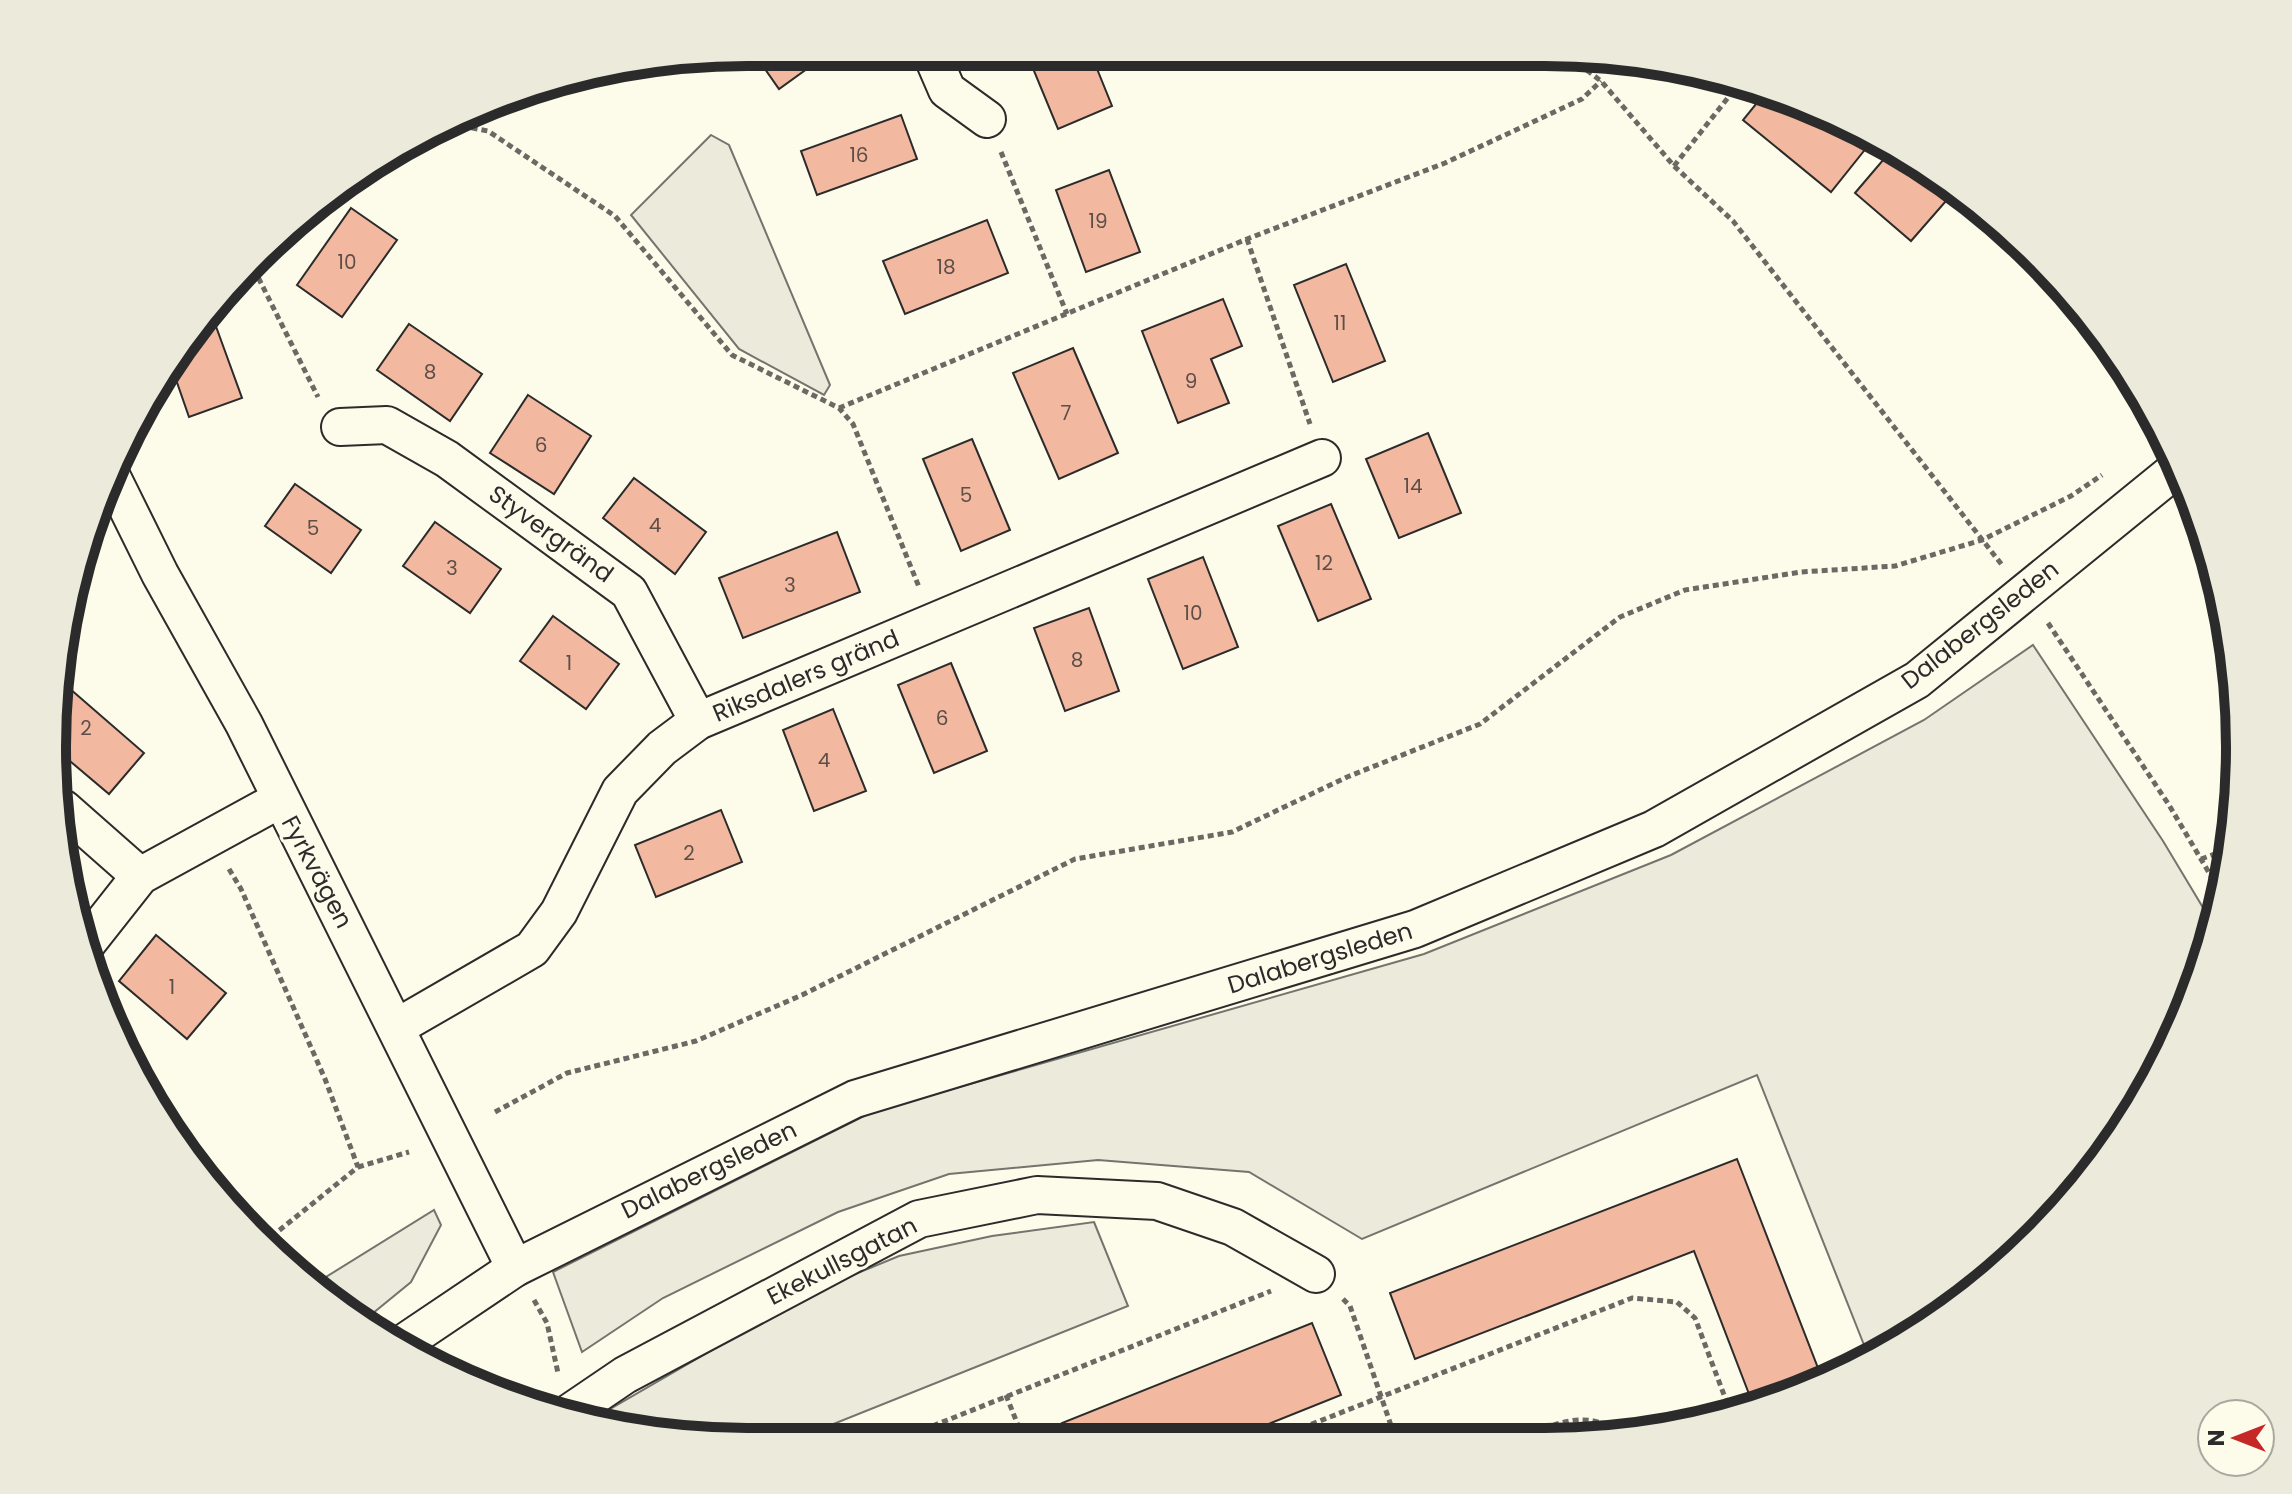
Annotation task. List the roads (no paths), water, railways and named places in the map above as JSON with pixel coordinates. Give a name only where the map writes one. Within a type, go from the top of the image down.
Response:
[{"type":"street","points":[[937,66],[947,90],[987,119]]},
{"type":"street","name":"Styvergränd","points":[[340,427],[387,425],[447,459],[629,592],[698,721]]},
{"type":"street","name":"Riksdalers gränd","points":[[397,1027],[532,949],[559,912],[620,791],[662,748],[698,721],[1322,458]]},
{"type":"street","name":"Dalabergsleden","points":[[410,1339],[515,1268],[855,1099],[1415,929],[1654,829],[1917,680],[2169,475]]},
{"type":"street","name":"Fyrkvägen","points":[[117,488],[160,574],[244,724],[279,800],[397,1027],[515,1268]]},
{"type":"street","points":[[93,936],[140,876],[279,800]]},
{"type":"street","points":[[69,814],[140,876]]},
{"type":"street","name":"Ekekullsgatan","points":[[578,1407],[625,1375],[919,1219],[1037,1195],[1157,1201],[1233,1227],[1316,1274]]}]
